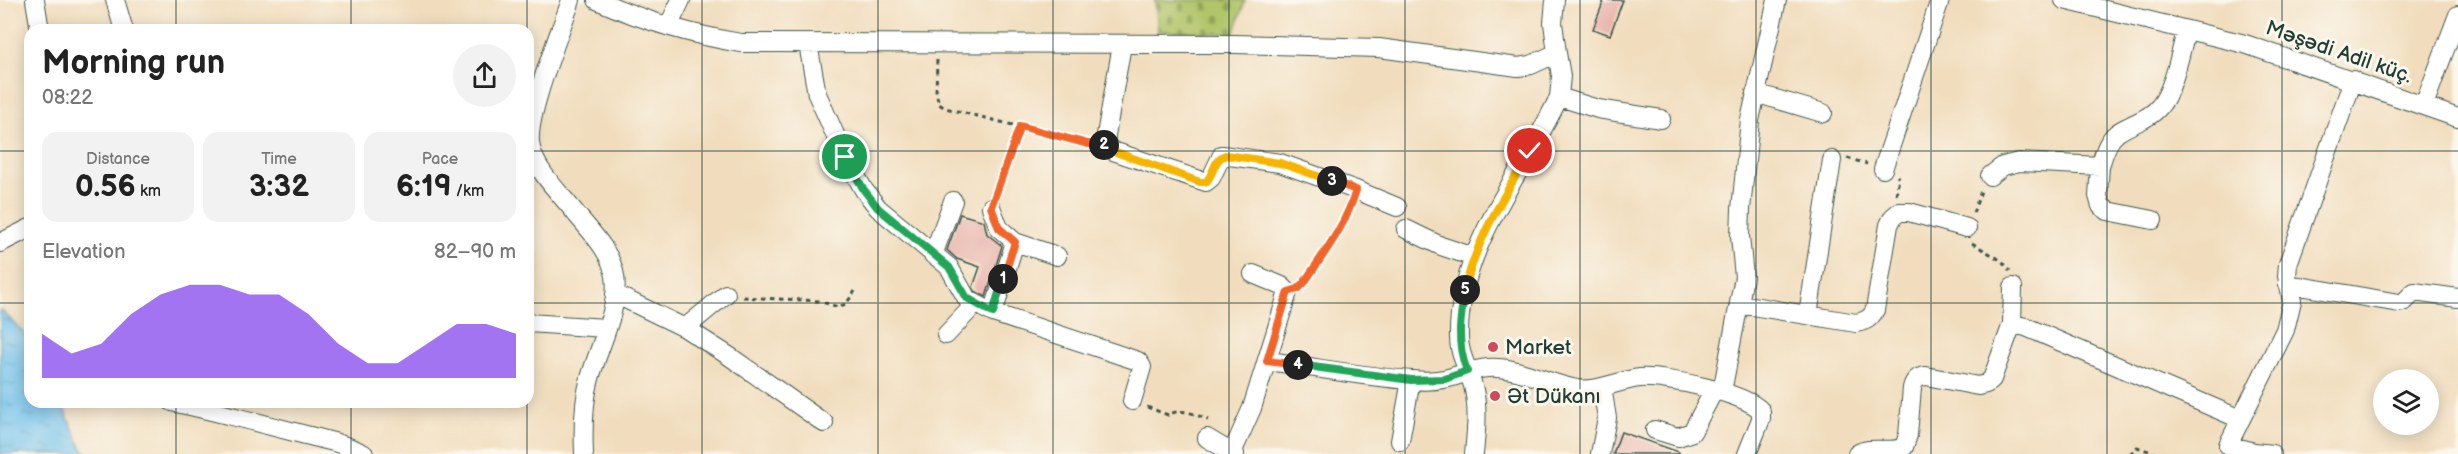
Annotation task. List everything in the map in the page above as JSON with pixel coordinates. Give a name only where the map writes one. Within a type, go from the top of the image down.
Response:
[{"type":"street","points":[[36,0],[39,24]]},
{"type":"street","points":[[115,0],[122,24]]},
{"type":"street","points":[[534,109],[571,0]]},
{"type":"street","points":[[597,0],[618,9],[708,37],[741,43],[1379,48],[1518,67],[1531,65],[1557,53]]},
{"type":"street","points":[[669,25],[681,0]]},
{"type":"street","points":[[1474,454],[1475,401],[1473,386],[1461,355],[1460,322],[1474,257],[1485,230],[1559,97],[1561,76],[1553,23],[1555,0]]},
{"type":"street","points":[[1655,430],[1678,436],[1692,432],[1718,391],[1740,304],[1744,277],[1740,236],[1741,209],[1750,120],[1777,0]]},
{"type":"street","points":[[1883,169],[1940,0]]},
{"type":"street","name":"Məşədi Adil küç.","points":[[2064,0],[2186,32],[2245,44],[2458,118]]},
{"type":"street","points":[[2424,105],[2458,15]]},
{"type":"street","points":[[2153,220],[2108,211],[2101,206],[2098,196],[2100,166],[2107,145],[2117,133],[2144,120],[2159,107],[2167,95],[2186,32]]},
{"type":"street","points":[[808,44],[817,94],[845,157],[864,190],[878,208],[949,267],[967,298],[975,304],[993,313],[1138,361],[1142,367],[1132,401]]},
{"type":"street","points":[[1122,45],[1106,145],[1113,151],[1200,182],[1206,182],[1211,177],[1218,159],[1226,155],[1280,163],[1397,207]]},
{"type":"street","points":[[2272,454],[2227,449],[2285,330],[2291,311],[2288,264],[2353,80]]},
{"type":"street","points":[[1755,93],[1823,113]]},
{"type":"street","points":[[1559,97],[1598,109],[1661,119]]},
{"type":"street","points":[[534,156],[540,167],[600,243],[612,263],[615,278],[615,294],[587,391],[583,434],[584,454]]},
{"type":"street","points":[[1808,315],[1832,160]]},
{"type":"street","points":[[1990,176],[2003,166],[2019,162],[2100,166]]},
{"type":"street","points":[[933,255],[953,201]]},
{"type":"street","points":[[991,207],[999,228],[1015,242],[1057,256]]},
{"type":"street","points":[[1740,304],[1856,323],[1871,317],[1877,301],[1889,225],[1893,217],[1899,212],[1909,212],[1967,228]]},
{"type":"street","points":[[1406,229],[1441,246],[1474,257]]},
{"type":"street","points":[[0,243],[24,231]]},
{"type":"street","points":[[993,313],[1015,242]]},
{"type":"street","points":[[1207,438],[1234,453],[1252,408],[1288,292],[1282,286],[1253,274]]},
{"type":"street","points":[[2288,284],[2305,285],[2399,303],[2405,301],[2414,292],[2458,298]]},
{"type":"street","points":[[1857,454],[1863,450],[1895,451],[1904,447],[1908,435],[1912,388],[1918,376],[1978,386],[1992,379],[2012,324],[2013,287]]},
{"type":"street","points":[[615,294],[685,328],[824,423]]},
{"type":"street","points":[[685,328],[726,294]]},
{"type":"street","points":[[946,335],[975,304]]},
{"type":"street","points":[[534,323],[606,328]]},
{"type":"street","points":[[2012,324],[2037,331],[2240,419]]},
{"type":"street","points":[[1267,361],[1411,380],[1445,379],[1467,371],[1490,368],[1510,369],[1579,389],[1652,378],[1718,391],[1756,405],[1761,411],[1761,419],[1747,454]]},
{"type":"street","points":[[1400,441],[1411,380]]},
{"type":"street","points":[[1600,454],[1607,418],[1602,387]]},
{"type":"street","points":[[201,408],[221,412],[331,448],[354,448],[364,454]]},
{"type":"path","points":[[938,45],[936,93],[939,104],[945,108],[1088,144],[1106,145]]},
{"type":"path","points":[[991,207],[1020,126]]},
{"type":"path","points":[[1990,176],[1984,184],[1967,228],[1966,237],[2002,261],[2009,269],[2013,287]]},
{"type":"path","points":[[1288,292],[1298,289],[1304,283],[1340,229],[1352,207],[1356,190]]},
{"type":"path","points":[[726,294],[748,298],[819,301],[838,307],[846,304],[855,291]]},
{"type":"path","points":[[1132,401],[1168,415],[1177,410],[1185,411],[1209,421],[1212,425],[1207,438]]},
{"type":"path","points":[[2130,454],[2137,447],[2157,454]]},
{"type":"green space","points":[[1155,0],[1245,0],[1234,34],[1158,31]]},
{"type":"water","points":[[0,309],[24,333],[24,408],[64,408],[82,449],[89,454],[0,454]]},
{"type":"building","points":[[1604,0],[1623,0],[1610,35],[1593,29]]},
{"type":"building","points":[[960,214],[984,221],[987,234],[1002,246],[986,297],[975,291],[973,287],[980,267],[957,259],[947,250]]},
{"type":"building","points":[[1621,432],[1679,452],[1679,454],[1613,454]]},
{"type":"place","name":"Market","points":[[1493,347]]},
{"type":"place","name":"Ət Dükanı","points":[[1495,396]]},
{"type":"route","points":[[845,157],[864,190],[878,208],[949,267],[967,298],[993,313],[1015,242],[999,228],[991,207],[1020,126],[1088,144],[1106,145],[1113,151],[1200,182],[1206,182],[1211,177],[1218,159],[1226,155],[1280,163],[1356,190],[1352,207],[1340,229],[1304,283],[1298,289],[1288,292],[1267,361],[1411,380],[1429,380],[1445,379],[1467,371],[1461,355],[1460,322],[1474,257],[1485,230],[1530,151]]}]
